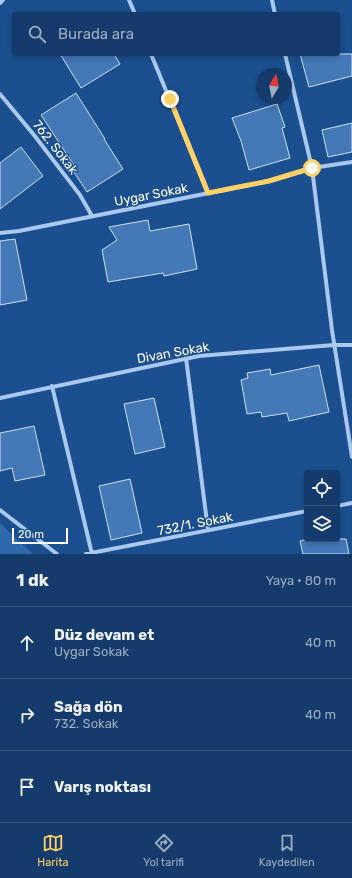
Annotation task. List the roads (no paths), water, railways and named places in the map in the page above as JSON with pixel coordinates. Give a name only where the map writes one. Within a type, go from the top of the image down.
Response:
[{"type":"street","points":[[129,0],[133,12]]},
{"type":"street","points":[[272,0],[275,12]]},
{"type":"street","points":[[152,56],[208,193]]},
{"type":"street","points":[[285,56],[312,168],[334,345],[352,457]]},
{"type":"street","name":"762. Sokak","points":[[0,94],[71,183],[92,216]]},
{"type":"street","name":"Uygar Sokak","points":[[0,233],[269,181],[312,168],[352,162]]},
{"type":"street","name":"Divan Sokak","points":[[0,398],[199,356],[334,345],[352,345]]},
{"type":"street","points":[[186,358],[208,530]]},
{"type":"street","points":[[52,386],[92,554]]},
{"type":"street","points":[[340,505],[352,503]]},
{"type":"street","points":[[0,510],[57,554]]},
{"type":"street","name":"732/1. Sokak","points":[[86,554],[304,512]]}]
